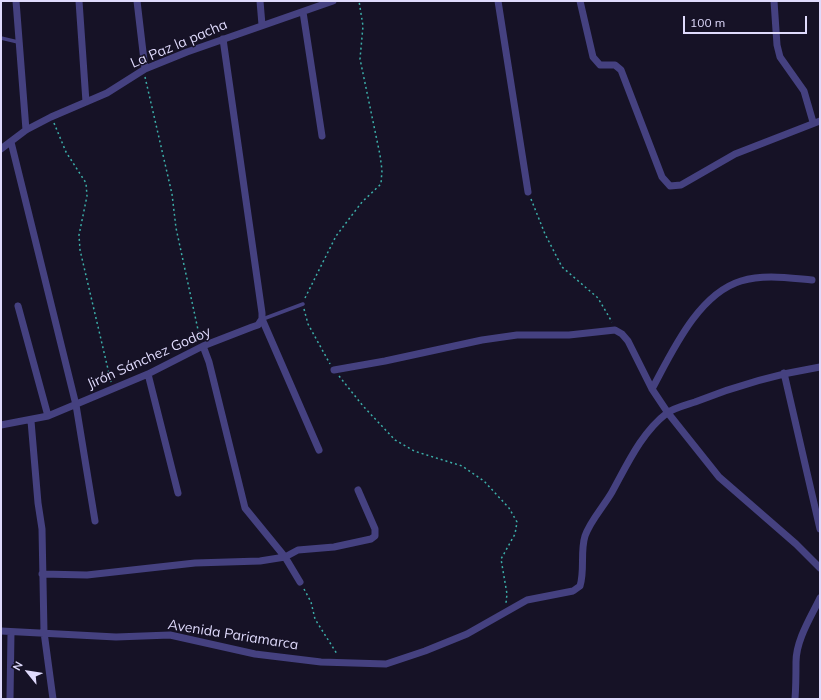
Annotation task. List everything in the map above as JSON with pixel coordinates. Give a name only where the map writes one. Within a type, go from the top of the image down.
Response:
[{"type":"street","points":[[16,1],[26,130]]},
{"type":"street","points":[[79,1],[86,102]]},
{"type":"street","points":[[137,1],[145,69]]},
{"type":"street","points":[[260,1],[262,25]]},
{"type":"street","name":"La Paz la pacha","points":[[1,149],[26,130],[51,117],[107,93],[145,69],[223,38],[303,12],[325,2],[333,1]]},
{"type":"street","points":[[498,1],[528,192]]},
{"type":"street","points":[[580,1],[593,57],[598,64],[615,65],[621,70],[662,177],[670,186],[681,185],[735,154],[817,121],[804,91],[780,57],[777,44],[774,1]]},
{"type":"street","points":[[303,12],[322,136]]},
{"type":"street","points":[[223,38],[262,319],[319,450]]},
{"type":"street","points":[[11,142],[76,405],[95,521]]},
{"type":"street","points":[[652,389],[690,324],[706,303],[724,288],[742,280],[774,277],[812,280]]},
{"type":"street","points":[[18,306],[48,416]]},
{"type":"street","name":"Jirón Sánchez Godoy","points":[[1,425],[32,421],[76,405],[148,374],[203,346],[258,325],[262,319]]},
{"type":"street","points":[[334,370],[516,335],[568,335],[616,330],[628,341],[652,389],[668,413],[719,477],[796,544],[820,568]]},
{"type":"street","points":[[203,346],[209,362],[245,508],[285,557],[300,582]]},
{"type":"street","points":[[668,413],[740,385],[784,373],[820,367]]},
{"type":"street","points":[[784,373],[820,529]]},
{"type":"street","points":[[148,374],[178,492]]},
{"type":"street","name":"Avenida Pariamarca","points":[[1,631],[44,632],[116,637],[170,635],[255,654],[342,663],[386,664],[393,662],[467,634],[527,600],[573,591],[580,586],[583,578],[582,546],[586,533],[607,502],[638,445],[650,429],[668,413]]},
{"type":"street","points":[[32,421],[38,503],[42,529],[44,632],[53,699]]},
{"type":"street","points":[[42,574],[87,575],[195,563],[260,561],[285,557],[298,550],[334,547],[371,539],[375,536],[375,530],[358,490]]},
{"type":"street","points":[[795,699],[798,648],[820,598]]},
{"type":"street","points":[[10,699],[11,632]]},
{"type":"lane","points":[[1,38],[18,42]]},
{"type":"lane","name":"Jirón Sánchez Godoy","points":[[262,319],[303,304]]},
{"type":"path","points":[[359,1],[363,26],[360,59],[380,156],[382,170],[381,184],[362,202],[336,236],[303,304],[308,324],[334,370],[363,406],[395,440],[414,451],[462,466],[484,480],[509,508],[517,522],[515,534],[501,560],[507,594],[505,612]]},
{"type":"path","points":[[145,69],[145,78],[172,194],[176,228],[183,262],[203,346]]},
{"type":"path","points":[[51,117],[66,152],[86,184],[87,196],[80,235],[80,250],[113,388]]},
{"type":"path","points":[[528,192],[545,234],[562,267],[598,298],[616,330]]},
{"type":"path","points":[[300,582],[311,602],[315,619],[342,663]]}]
